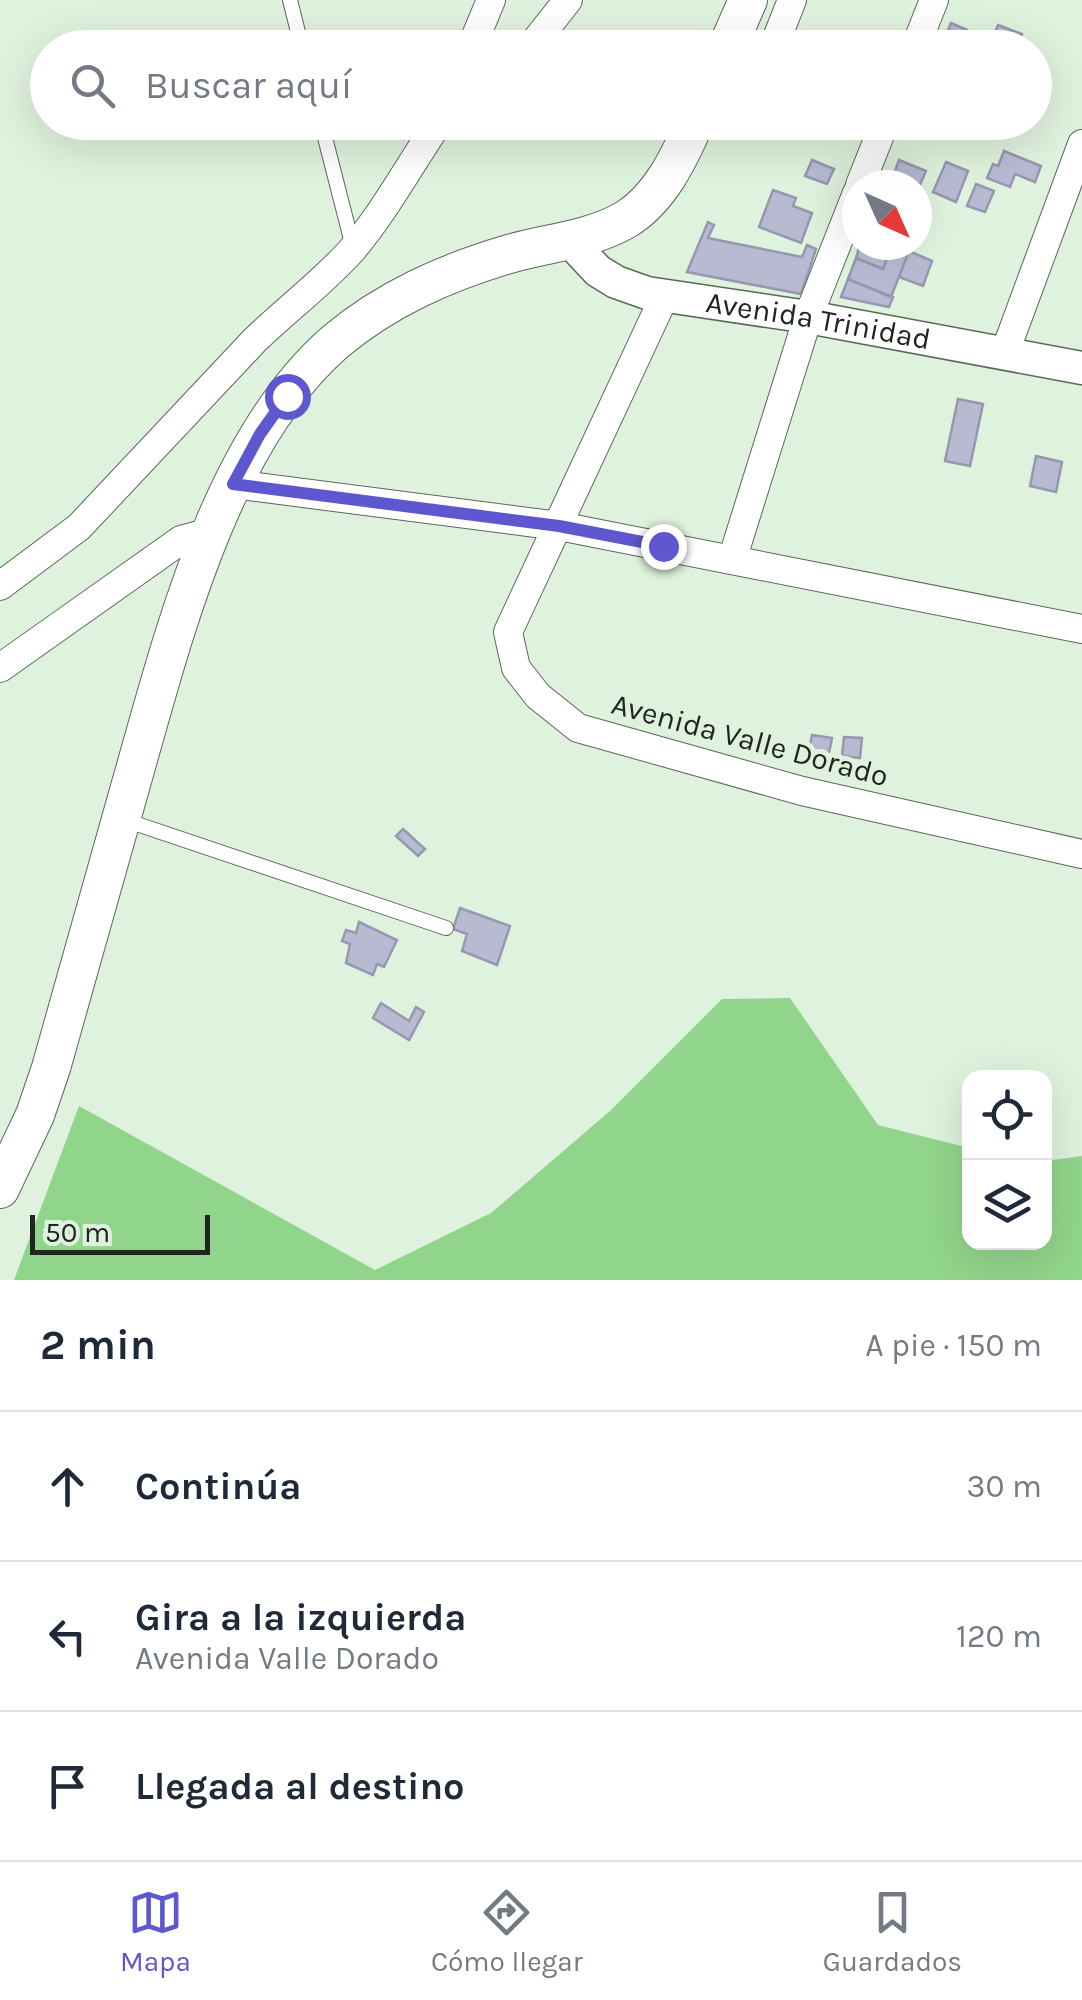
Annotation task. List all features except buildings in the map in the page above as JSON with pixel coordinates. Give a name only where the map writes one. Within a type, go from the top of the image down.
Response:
[{"type":"main road","points":[[735,30],[748,0]]},
{"type":"main road","points":[[0,1190],[51,1068],[170,645],[210,532],[260,434],[332,344],[368,316],[444,276],[510,253],[569,240],[626,219],[646,202],[680,156],[687,140]]},
{"type":"street","points":[[478,30],[491,0]]},
{"type":"street","points":[[544,30],[568,0]]},
{"type":"street","points":[[780,30],[792,0]]},
{"type":"street","points":[[922,30],[934,0]]},
{"type":"street","points":[[0,586],[79,526],[254,341],[354,248],[427,140]]},
{"type":"street","points":[[866,170],[878,140]]},
{"type":"street","points":[[1005,352],[1082,144]]},
{"type":"street","points":[[732,560],[808,317],[842,232]]},
{"type":"street","name":"Avenida Trinidad","points":[[569,240],[598,270],[616,282],[665,296],[808,317],[1082,368]]},
{"type":"street","name":"Avenida Valle Dorado","points":[[665,296],[508,632],[516,668],[538,696],[578,728],[802,791],[1082,854]]},
{"type":"street","points":[[233,484],[559,526],[1082,629]]},
{"type":"street","points":[[0,668],[181,540],[210,532]]},
{"type":"lane","points":[[290,0],[298,30]]},
{"type":"lane","points":[[327,140],[354,248]]},
{"type":"lane","points":[[122,818],[446,928]]},
{"type":"green space","points":[[790,998],[878,1125],[962,1146],[962,1250],[1052,1250],[1052,1160],[1082,1156],[1082,1280],[14,1280],[79,1106],[375,1270],[491,1213],[610,1111],[722,999]]},
{"type":"route","points":[[287,396],[260,434],[233,484],[559,526],[663,546]]}]
